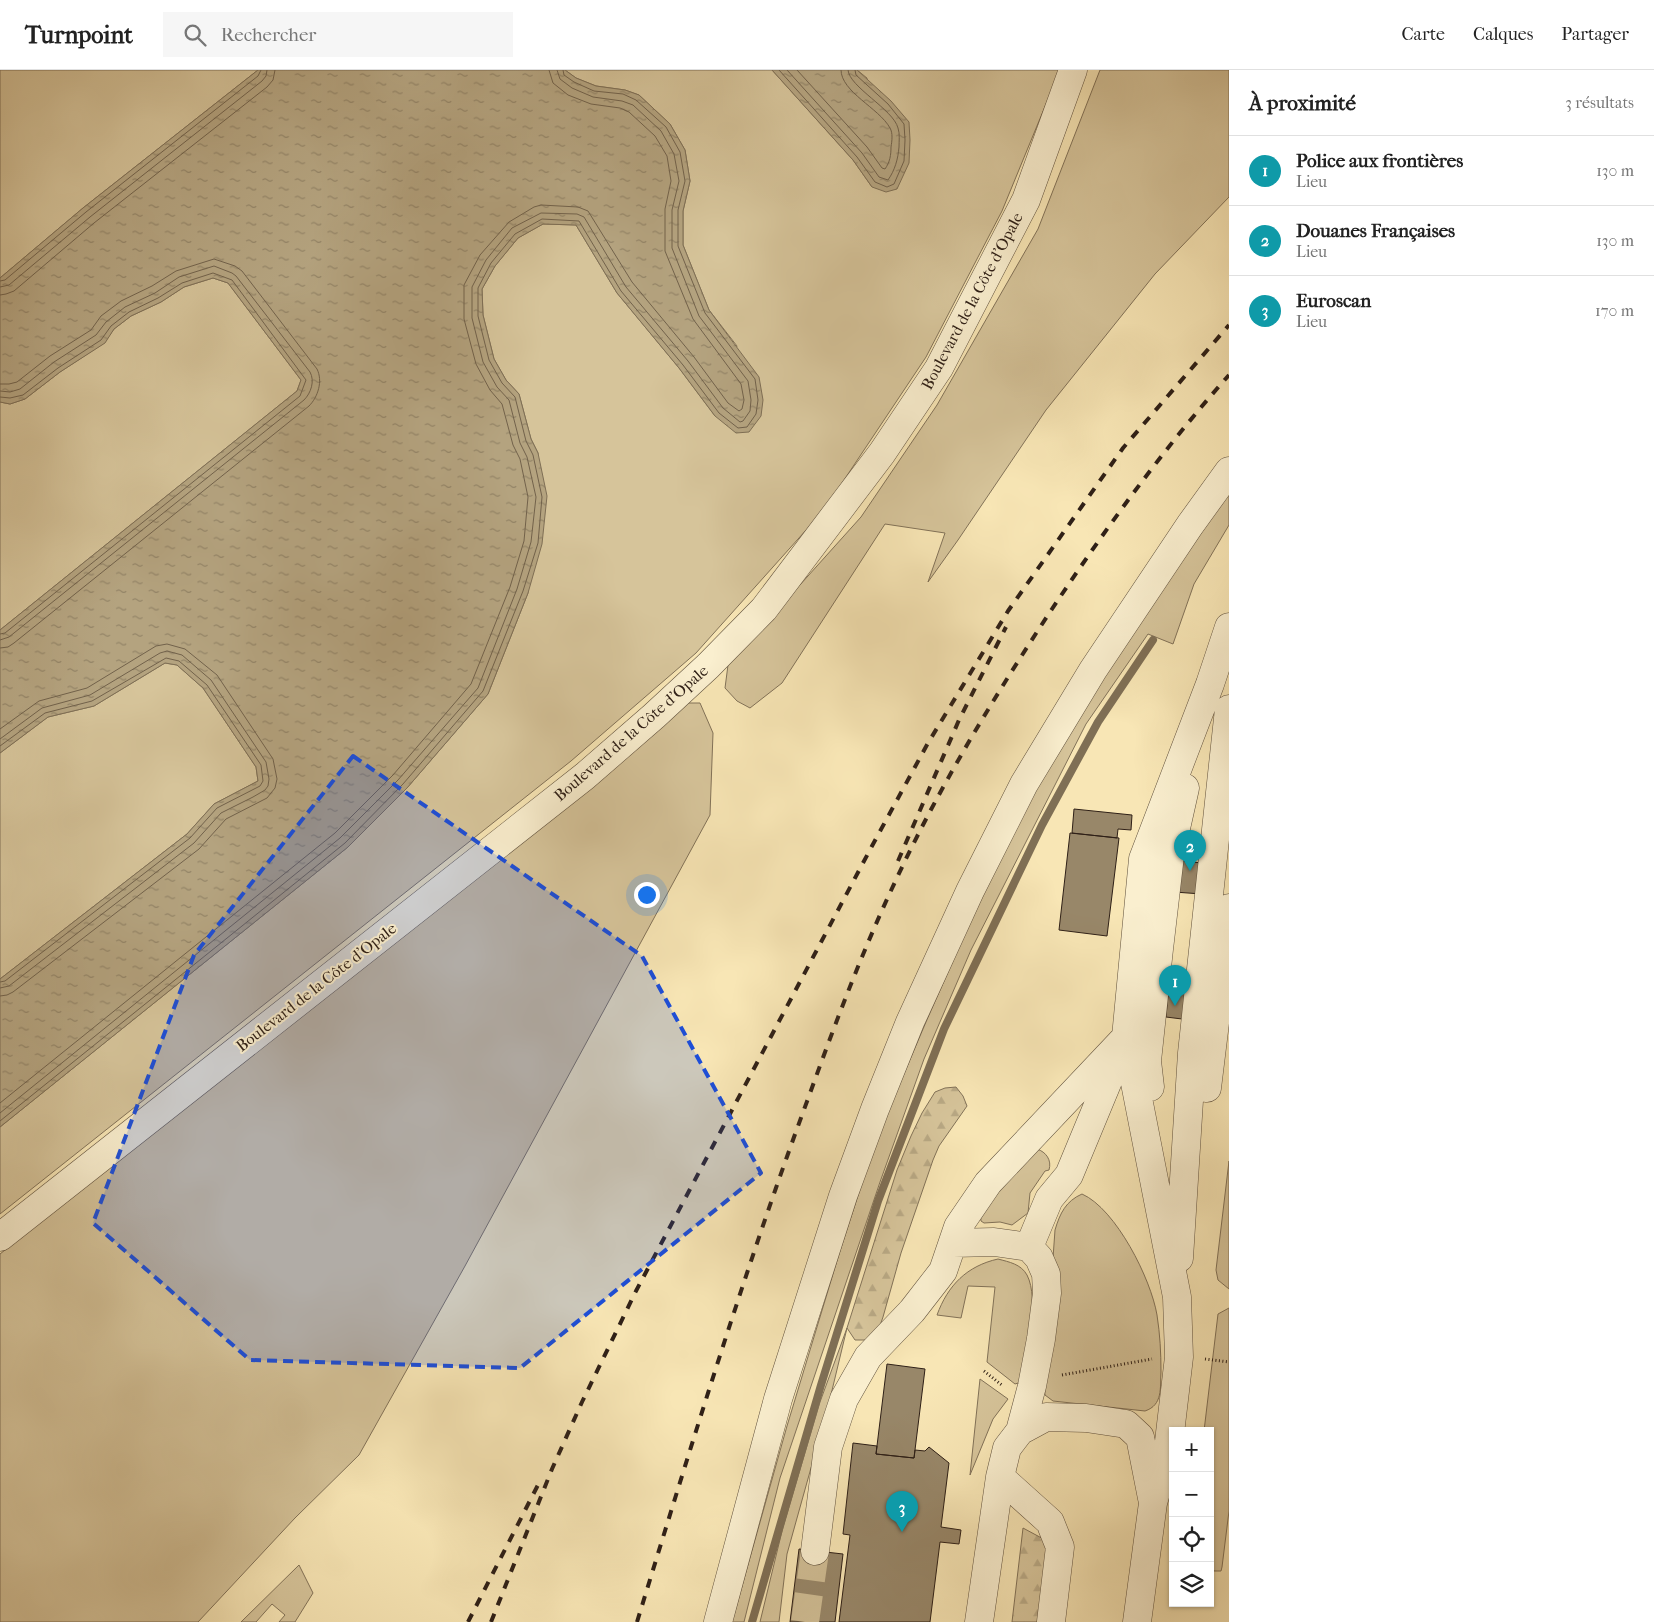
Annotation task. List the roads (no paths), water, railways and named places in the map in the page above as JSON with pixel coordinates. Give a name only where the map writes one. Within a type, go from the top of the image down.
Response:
[{"type":"lane","name":"Boulevard de la Côte d'Opale","points":[[0,1236],[584,776],[708,666],[764,609],[882,454],[939,368],[1026,200],[1073,70]]},
{"type":"lane","points":[[718,1622],[781,1390],[843,1196],[910,1022],[970,891],[1024,784],[1093,670],[1190,525],[1229,471]]},
{"type":"lane","points":[[1176,1297],[1126,1037],[1143,859],[1210,684],[1229,627]]},
{"type":"lane","points":[[1137,1622],[1154,1503],[1168,1450],[1179,1357],[1176,1297],[1147,1061],[1170,855],[1210,684]]},
{"type":"lane","points":[[1176,1297],[1192,1053],[1229,709]]},
{"type":"lane","points":[[1176,1297],[1212,1055],[1229,908]]},
{"type":"lane","points":[[815,1551],[828,1447],[844,1399],[868,1357],[912,1311],[943,1271],[958,1227],[988,1183],[1126,1037]]},
{"type":"lane","points":[[1029,1247],[1049,1199],[1069,1175],[1126,1037]]},
{"type":"lane","points":[[952,1243],[994,1242],[1029,1247],[1039,1258],[1046,1274],[1047,1293],[1032,1386],[1020,1431],[1007,1448],[1000,1478],[979,1622]]},
{"type":"lane","points":[[1020,1431],[1046,1417],[1086,1418],[1126,1424],[1140,1437],[1154,1503]]},
{"type":"lane","points":[[1000,1478],[1050,1522],[1060,1547],[1051,1622]]},
{"type":"water","points":[[258,70],[565,70],[576,78],[596,86],[625,90],[639,95],[670,124],[685,150],[690,181],[683,211],[683,245],[709,310],[759,377],[763,400],[761,416],[749,432],[736,433],[715,416],[679,368],[617,293],[576,225],[543,224],[518,238],[495,266],[482,289],[483,315],[494,359],[506,380],[519,394],[531,439],[538,453],[547,496],[542,544],[528,593],[488,694],[407,788],[348,847],[0,1127],[0,979],[187,834],[214,804],[258,781],[256,767],[203,688],[177,665],[165,663],[94,706],[48,717],[0,753],[0,630],[297,391],[301,380],[228,283],[213,278],[184,287],[161,302],[131,316],[114,329],[105,343],[60,372],[25,399],[10,404],[0,402],[0,278],[83,208]]},
{"type":"water","points":[[772,70],[857,70],[891,101],[909,122],[909,163],[897,189],[886,192],[872,187],[853,160]]},
{"type":"waterway","points":[[752,1622],[821,1385],[878,1201],[944,1029],[1042,825],[1098,722],[1153,640]]},
{"type":"tunnel","points":[[805,1622],[815,1551]]},
{"type":"railway","points":[[491,1622],[552,1469],[636,1291],[928,743],[1008,611],[1123,448],[1229,325]]},
{"type":"railway","points":[[637,1622],[719,1358],[785,1161],[849,988],[895,882],[930,812],[968,743],[1052,609],[1136,489],[1229,375]]},
{"type":"railway","points":[[898,861],[959,720],[1006,627]]},
{"type":"railway","points":[[468,1622],[540,1481]]},
{"type":"place","name":"Douanes Françaises","points":[[1190,871]]},
{"type":"place","name":"Police aux frontières","points":[[1175,1006]]},
{"type":"place","name":"Euroscan","points":[[902,1532]]}]
